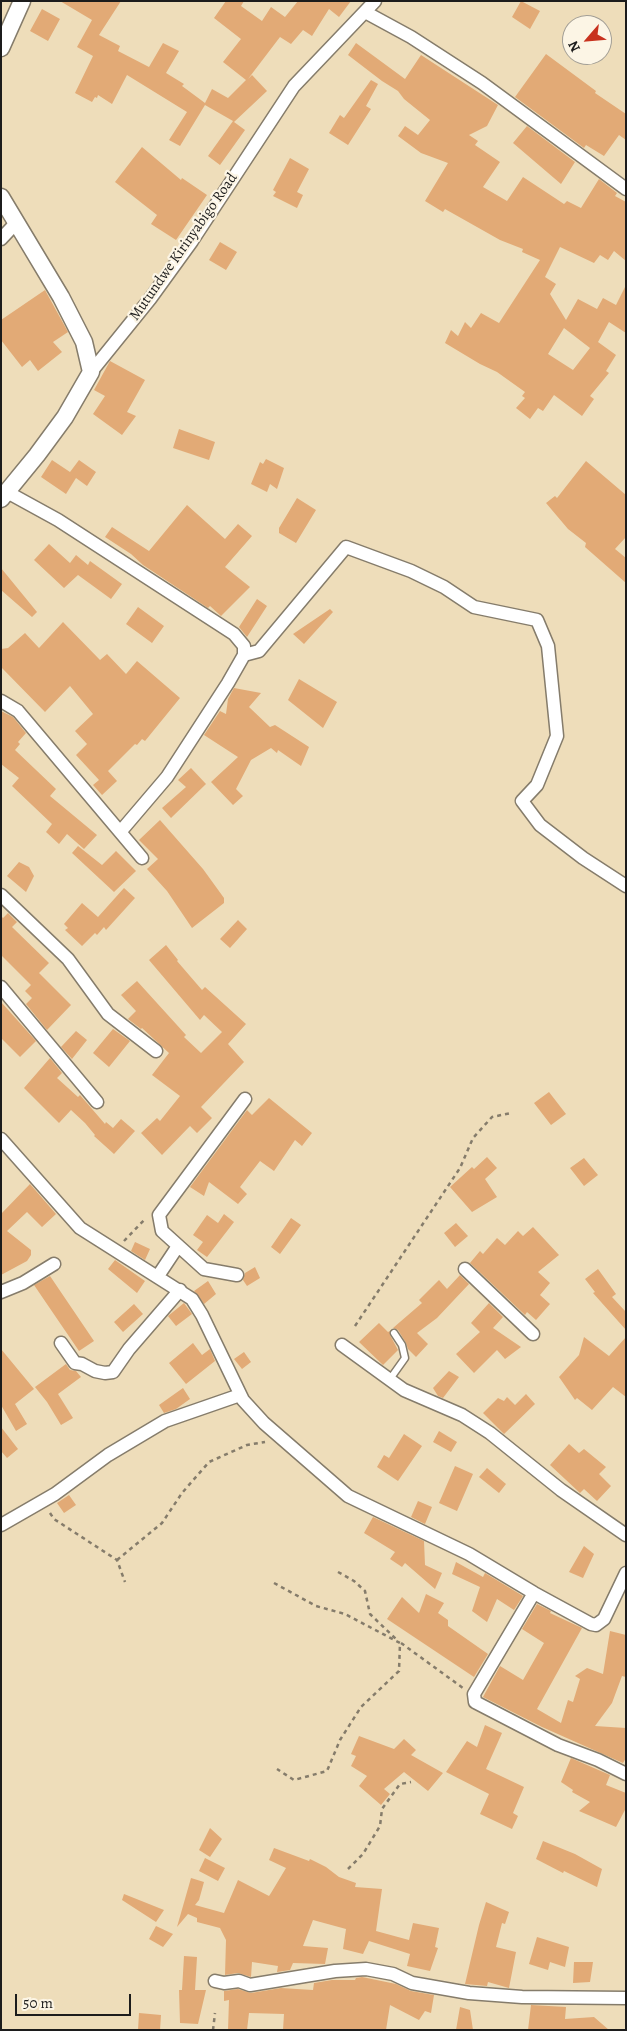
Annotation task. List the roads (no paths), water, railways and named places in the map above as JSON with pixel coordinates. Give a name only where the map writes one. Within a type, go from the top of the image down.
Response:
[{"type":"street","points":[[1,48],[22,1]]},
{"type":"street","name":"Mutundwe Kirinyabigo Road","points":[[4,495],[65,417],[90,372],[150,298],[192,241],[294,86],[375,1]]},
{"type":"street","points":[[365,12],[411,37],[482,83],[626,189]]},
{"type":"street","points":[[1,197],[61,296],[84,342],[90,372]]},
{"type":"street","points":[[1,240],[16,222]]},
{"type":"street","points":[[4,495],[58,520],[234,634],[244,646],[244,655],[228,683],[167,777],[121,831]]},
{"type":"street","points":[[244,655],[259,651],[346,547],[411,571],[444,587],[474,607],[537,620],[548,646],[557,736],[537,785],[522,801],[540,825],[583,858],[626,886]]},
{"type":"street","points":[[1,701],[18,711],[142,858]]},
{"type":"street","points":[[1,895],[68,959],[108,1014],[156,1051]]},
{"type":"street","points":[[1,987],[97,1102]]},
{"type":"street","points":[[237,1275],[204,1269],[162,1231],[159,1215],[245,1099]]},
{"type":"street","points":[[1,1139],[80,1228],[192,1299],[202,1315],[240,1395],[264,1423],[348,1496],[470,1554],[534,1593],[596,1625],[604,1619],[626,1573]]},
{"type":"street","points":[[158,1276],[178,1246]]},
{"type":"street","points":[[1,1292],[22,1283],[54,1264]]},
{"type":"street","points":[[465,1269],[533,1334]]},
{"type":"street","points":[[61,1343],[75,1362],[95,1371],[113,1372],[129,1349],[180,1290]]},
{"type":"street","points":[[342,1345],[404,1390],[462,1415],[490,1433],[561,1490],[626,1535]]},
{"type":"street","points":[[1,1525],[42,1501],[108,1454],[165,1421],[240,1395]]},
{"type":"street","points":[[534,1593],[474,1694],[474,1702],[558,1745],[626,1774]]},
{"type":"street","points":[[215,1981],[224,1983],[240,1981],[250,1985],[335,1971],[366,1969],[393,1974],[412,1983],[469,1993],[522,1997],[626,1998]]},
{"type":"lane","points":[[390,1379],[405,1358],[402,1345],[394,1333]]}]
